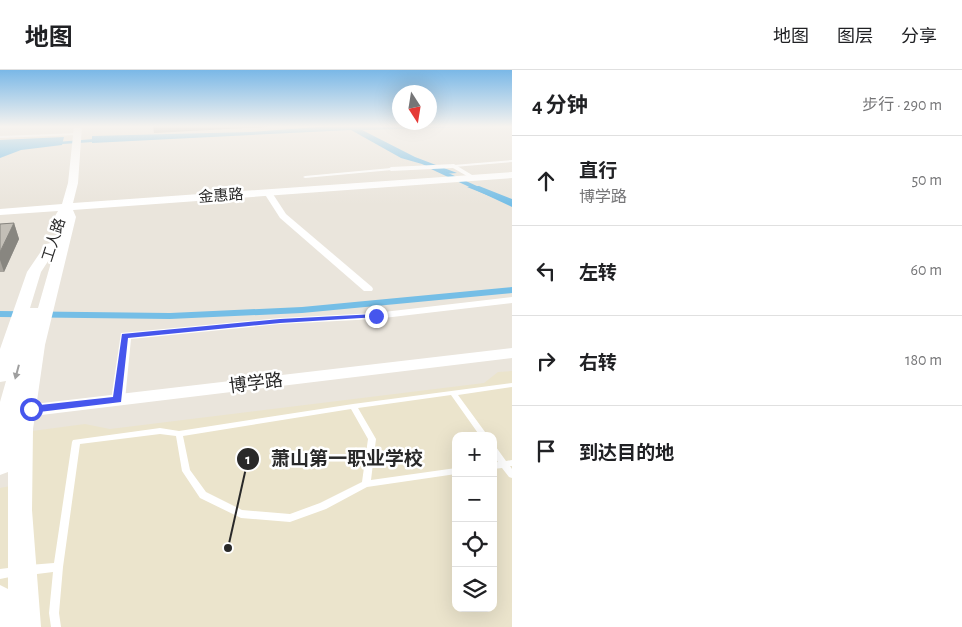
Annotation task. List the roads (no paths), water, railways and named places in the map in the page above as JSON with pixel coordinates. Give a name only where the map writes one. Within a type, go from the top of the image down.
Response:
[{"type":"main road","name":"工人路","points":[[49,273],[57,246],[70,217],[67,207],[76,169],[77,152]]},
{"type":"main road","points":[[471,178],[512,175]]},
{"type":"main road","name":"金惠路","points":[[0,212],[471,178]]},
{"type":"main road","points":[[0,376],[34,272],[57,246],[65,263],[31,409],[25,443],[12,470]]},
{"type":"main road","points":[[34,627],[27,560],[12,470],[10,396],[49,273]]},
{"type":"main road","points":[[26,627],[23,610],[20,534],[20,444],[49,273]]},
{"type":"main road","points":[[0,600],[2,627]]},
{"type":"street","points":[[392,169],[454,166],[471,178]]},
{"type":"street","points":[[268,193],[283,216],[368,289]]},
{"type":"street","points":[[118,400],[125,336],[280,321],[376,316],[512,300]]},
{"type":"street","name":"博学路","points":[[0,414],[512,352]]},
{"type":"lane","points":[[454,166],[512,162]]},
{"type":"lane","points":[[305,177],[392,169]]},
{"type":"lane","points":[[56,627],[54,613],[58,567],[76,442],[160,431],[179,434],[353,406],[512,385]]},
{"type":"lane","points":[[453,393],[481,432]]},
{"type":"lane","points":[[353,406],[372,439],[366,484]]},
{"type":"lane","points":[[179,434],[186,471],[202,495],[241,514],[290,518],[324,506],[366,484],[452,472]]},
{"type":"lane","points":[[497,453],[508,464],[512,475]]},
{"type":"lane","points":[[0,574],[58,567]]},
{"type":"water","points":[[0,152],[16,152],[0,158]]},
{"type":"water","points":[[390,152],[405,152],[457,173],[444,174],[422,164],[401,158]]},
{"type":"water","points":[[479,186],[512,199],[512,205],[467,187]]},
{"type":"waterway","points":[[433,168],[512,205]]},
{"type":"waterway","points":[[0,314],[170,316],[302,310],[512,290]]},
{"type":"place","name":"萧山第一职业学校","points":[[228,548]]}]
